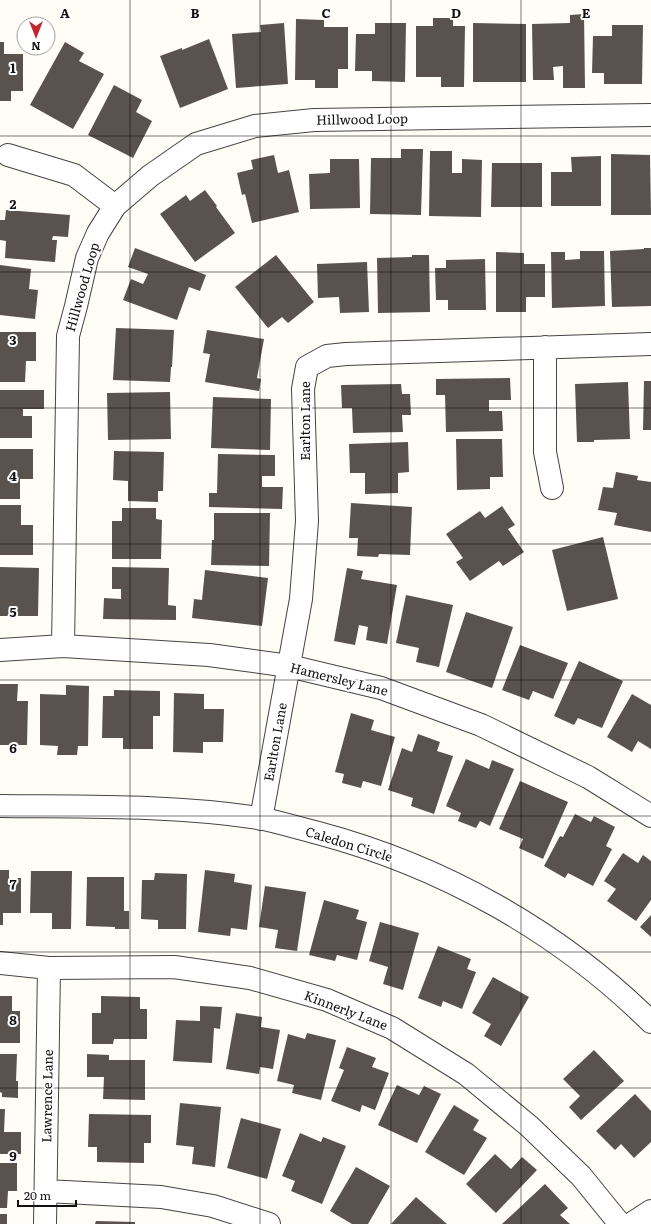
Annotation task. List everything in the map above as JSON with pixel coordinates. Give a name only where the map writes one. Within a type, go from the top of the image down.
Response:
[{"type":"street","name":"Hillwood Loop","points":[[63,646],[68,336],[87,258],[98,232],[115,206],[150,176],[196,144],[255,126],[314,120],[651,115]]},
{"type":"street","points":[[8,155],[74,175],[115,206]]},
{"type":"street","name":"Earlton Lane","points":[[261,819],[301,599],[307,521],[303,389],[307,367],[327,356],[346,354],[651,344]]},
{"type":"street","points":[[545,347],[545,452],[552,488]]},
{"type":"street","name":"Hamersley Lane","points":[[0,650],[63,646],[209,655],[288,666],[381,688],[481,725],[588,777],[651,816]]},
{"type":"street","name":"Caledon Circle","points":[[0,806],[181,809],[261,819],[332,837],[378,852],[424,869],[473,892],[518,919],[560,946],[600,976],[651,1022]]},
{"type":"street","name":"Kinnerly Lane","points":[[0,963],[49,968],[174,967],[250,978],[327,1000],[392,1028],[466,1074],[529,1126],[582,1176],[620,1224]]},
{"type":"street","name":"Lawrence Lane","points":[[45,1224],[49,968]]},
{"type":"street","points":[[46,1191],[161,1197],[214,1206],[269,1224]]},
{"type":"street","points":[[631,1224],[651,1211]]},
{"type":"building","points":[[584,14],[585,88],[563,88],[563,66],[553,67],[554,80],[533,80],[532,24],[570,23],[570,15]]},
{"type":"building","points":[[433,18],[453,18],[453,26],[465,26],[464,87],[441,87],[441,77],[416,77],[416,26],[433,26]]},
{"type":"building","points":[[296,19],[324,20],[324,27],[348,27],[348,69],[338,69],[338,88],[315,88],[315,80],[295,80]]},
{"type":"building","points":[[284,23],[288,84],[236,88],[232,34],[261,32],[260,25]]},
{"type":"building","points":[[375,23],[406,23],[405,82],[372,81],[372,71],[355,71],[356,34],[375,34]]},
{"type":"building","points":[[473,23],[526,24],[526,82],[473,82]]},
{"type":"building","points":[[612,25],[643,25],[642,84],[604,84],[604,73],[592,73],[593,36],[612,36]]},
{"type":"building","points":[[209,39],[228,89],[180,108],[160,56],[182,48],[182,50]]},
{"type":"building","points":[[0,42],[4,42],[4,54],[16,54],[16,56],[23,56],[23,91],[11,91],[11,101],[0,101]]},
{"type":"building","points":[[65,42],[84,53],[79,61],[104,74],[73,129],[30,105]]},
{"type":"building","points":[[114,85],[142,100],[136,112],[152,121],[133,158],[88,135]]},
{"type":"building","points":[[401,149],[423,149],[421,215],[370,214],[371,158],[401,158]]},
{"type":"building","points":[[430,151],[452,151],[452,173],[462,173],[462,159],[482,160],[481,217],[429,216]]},
{"type":"building","points":[[611,154],[650,155],[651,215],[611,215]]},
{"type":"building","points":[[274,155],[278,173],[289,170],[299,212],[252,223],[245,194],[242,195],[237,173],[253,169],[251,160]]},
{"type":"building","points":[[601,156],[601,206],[551,206],[551,172],[572,172],[571,157]]},
{"type":"building","points":[[330,159],[359,159],[360,208],[310,209],[309,174],[330,173]]},
{"type":"building","points":[[492,163],[542,163],[542,207],[491,207]]},
{"type":"building","points":[[205,190],[235,233],[195,262],[160,214],[186,195],[190,201]]},
{"type":"building","points":[[6,210],[70,215],[68,237],[53,236],[52,240],[57,240],[55,262],[5,258],[6,241],[0,240],[0,220],[5,220]]},
{"type":"building","points":[[135,248],[206,275],[200,291],[189,287],[177,320],[123,300],[131,279],[143,284],[148,274],[128,267]]},
{"type":"building","points":[[651,248],[651,306],[612,307],[610,251]]},
{"type":"building","points":[[580,251],[604,251],[605,306],[552,308],[551,252],[565,252],[565,260],[580,259]]},
{"type":"building","points":[[496,252],[524,253],[524,264],[545,264],[545,297],[526,297],[526,312],[496,312]]},
{"type":"building","points":[[276,255],[314,302],[288,323],[282,317],[268,328],[235,287]]},
{"type":"building","points":[[412,255],[429,255],[430,312],[378,313],[377,258],[412,257]]},
{"type":"building","points":[[485,259],[486,310],[448,310],[448,300],[436,300],[435,268],[446,268],[446,260]]},
{"type":"building","points":[[367,262],[369,312],[340,313],[339,297],[318,298],[317,264]]},
{"type":"building","points":[[0,265],[31,269],[29,289],[38,290],[35,319],[0,315]]},
{"type":"building","points":[[116,328],[174,330],[170,382],[113,380]]},
{"type":"building","points":[[207,330],[264,339],[257,378],[261,379],[259,391],[205,382],[210,354],[203,353]]},
{"type":"building","points":[[0,332],[36,332],[36,361],[26,361],[25,382],[0,382]]},
{"type":"building","points":[[510,378],[511,400],[489,400],[489,411],[502,411],[503,431],[446,432],[445,395],[436,395],[436,379]]},
{"type":"building","points":[[644,381],[651,381],[651,430],[643,430]]},
{"type":"building","points":[[628,382],[630,439],[577,442],[575,384]]},
{"type":"building","points":[[401,384],[402,394],[410,394],[411,415],[402,415],[403,432],[353,433],[352,408],[342,408],[341,385]]},
{"type":"building","points":[[0,390],[44,390],[44,409],[23,409],[23,416],[32,416],[32,438],[0,438]]},
{"type":"building","points":[[170,392],[171,439],[108,440],[107,393]]},
{"type":"building","points":[[213,397],[271,399],[270,450],[211,448]]},
{"type":"building","points":[[456,439],[502,439],[503,477],[490,477],[490,489],[457,490]]},
{"type":"building","points":[[408,442],[409,472],[398,473],[398,493],[365,494],[365,473],[350,473],[349,444]]},
{"type":"building","points":[[0,449],[33,449],[33,479],[20,479],[20,499],[0,499]]},
{"type":"building","points":[[114,451],[164,452],[163,491],[158,491],[158,502],[128,501],[128,481],[113,480]]},
{"type":"building","points":[[218,454],[275,455],[275,476],[262,476],[262,487],[283,487],[282,509],[209,507],[209,493],[217,493]]},
{"type":"building","points":[[616,472],[638,476],[637,480],[651,482],[651,532],[614,525],[617,513],[598,510],[603,487],[613,488]]},
{"type":"building","points":[[351,503],[412,507],[410,555],[379,554],[378,557],[357,556],[358,538],[349,538]]},
{"type":"building","points":[[0,505],[21,505],[21,525],[33,525],[33,555],[0,555]]},
{"type":"building","points":[[502,506],[515,525],[508,529],[524,552],[503,566],[499,561],[470,581],[456,562],[463,558],[446,534],[480,511],[485,518]]},
{"type":"building","points":[[122,508],[156,508],[156,519],[162,520],[161,559],[112,559],[112,521],[122,521]]},
{"type":"building","points":[[214,513],[270,513],[269,566],[211,565],[212,540],[214,540]]},
{"type":"building","points":[[603,537],[618,599],[567,611],[552,550]]},
{"type":"building","points":[[0,567],[39,568],[38,616],[0,616]]},
{"type":"building","points":[[112,567],[169,568],[168,605],[176,606],[176,620],[103,619],[104,598],[121,599],[121,589],[112,589]]},
{"type":"building","points":[[347,568],[363,571],[361,579],[397,585],[387,644],[366,640],[368,627],[359,625],[355,645],[334,641]]},
{"type":"building","points":[[205,570],[268,578],[262,626],[192,618],[194,599],[202,600]]},
{"type":"building","points":[[406,595],[453,605],[439,667],[416,662],[419,648],[396,643]]},
{"type":"building","points":[[466,612],[513,627],[492,688],[446,672]]},
{"type":"building","points":[[520,645],[568,663],[553,699],[533,691],[529,700],[502,690]]},
{"type":"building","points":[[579,661],[623,681],[602,728],[578,718],[574,725],[554,716]]},
{"type":"building","points":[[0,684],[18,684],[17,701],[28,701],[27,745],[0,745]]},
{"type":"building","points":[[66,685],[89,686],[88,746],[78,746],[77,755],[57,755],[58,746],[40,745],[40,694],[66,695]]},
{"type":"building","points":[[114,690],[160,691],[160,716],[153,716],[153,749],[123,749],[123,738],[102,738],[103,696],[114,696]]},
{"type":"building","points":[[174,693],[204,694],[204,709],[224,709],[223,742],[203,742],[203,753],[173,752]]},
{"type":"building","points":[[632,694],[651,705],[651,749],[638,741],[632,752],[607,737]]},
{"type":"building","points":[[351,713],[374,720],[371,730],[395,737],[381,786],[363,781],[361,788],[342,783],[344,774],[335,772]]},
{"type":"building","points":[[418,734],[440,742],[437,751],[453,756],[434,814],[411,806],[413,798],[388,790],[402,748],[412,752]]},
{"type":"building","points":[[466,759],[489,769],[492,760],[514,769],[490,826],[480,821],[476,828],[458,821],[461,813],[446,806]]},
{"type":"building","points":[[520,781],[568,802],[543,859],[519,848],[523,839],[499,829]]},
{"type":"building","points":[[575,814],[591,822],[594,816],[615,827],[606,846],[612,849],[593,886],[568,873],[565,878],[544,866],[560,836],[563,837]]},
{"type":"building","points":[[623,853],[638,863],[643,855],[651,861],[651,900],[636,921],[607,901],[616,889],[604,881]]},
{"type":"building","points":[[0,870],[9,870],[9,878],[21,878],[21,913],[3,913],[3,925],[0,925]]},
{"type":"building","points":[[205,870],[235,874],[234,882],[252,885],[247,930],[231,928],[230,936],[198,932]]},
{"type":"building","points":[[31,871],[72,871],[71,929],[52,929],[52,913],[30,913]]},
{"type":"building","points":[[155,873],[187,874],[186,929],[158,929],[158,920],[141,919],[142,880],[154,880]]},
{"type":"building","points":[[87,877],[124,877],[124,911],[129,911],[129,929],[86,926]]},
{"type":"building","points":[[265,886],[306,892],[297,951],[275,948],[278,930],[259,927]]},
{"type":"building","points":[[324,900],[359,910],[356,919],[367,922],[357,960],[337,955],[335,961],[309,955]]},
{"type":"building","points":[[651,915],[651,937],[640,927]]},
{"type":"building","points":[[380,922],[419,933],[403,990],[383,984],[388,967],[369,961]]},
{"type":"building","points":[[438,946],[471,959],[467,969],[476,972],[462,1009],[443,1001],[441,1007],[418,998]]},
{"type":"building","points":[[493,977],[529,997],[501,1046],[484,1036],[491,1024],[472,1013]]},
{"type":"building","points":[[0,996],[12,996],[12,1011],[20,1011],[20,1043],[0,1043]]},
{"type":"building","points":[[101,996],[140,997],[140,1009],[147,1009],[147,1039],[114,1039],[113,1044],[92,1044],[92,1013],[101,1013]]},
{"type":"building","points":[[200,1006],[222,1007],[220,1029],[214,1028],[212,1063],[173,1061],[176,1020],[200,1021]]},
{"type":"building","points":[[236,1013],[262,1017],[261,1027],[280,1030],[273,1069],[260,1067],[259,1074],[226,1069]]},
{"type":"building","points":[[307,1033],[336,1040],[321,1100],[292,1093],[294,1085],[277,1081],[288,1034],[305,1039]]},
{"type":"building","points":[[347,1047],[376,1058],[372,1067],[389,1073],[375,1110],[362,1105],[360,1112],[331,1101],[344,1070],[339,1068]]},
{"type":"building","points":[[594,1050],[624,1081],[581,1120],[569,1107],[580,1096],[563,1079]]},
{"type":"building","points":[[0,1054],[17,1054],[16,1081],[18,1081],[18,1098],[2,1097],[2,1093],[0,1092]]},
{"type":"building","points":[[87,1054],[109,1055],[109,1060],[145,1060],[145,1100],[103,1099],[104,1077],[87,1077]]},
{"type":"building","points":[[397,1085],[419,1095],[424,1086],[441,1094],[417,1143],[378,1125]]},
{"type":"building","points":[[635,1094],[651,1111],[651,1142],[634,1158],[621,1144],[615,1150],[596,1131]]},
{"type":"building","points":[[180,1103],[221,1107],[215,1167],[192,1164],[194,1147],[176,1145]]},
{"type":"building","points":[[454,1105],[479,1120],[473,1130],[487,1138],[464,1175],[425,1152]]},
{"type":"building","points":[[0,1109],[5,1109],[4,1132],[21,1132],[21,1154],[0,1154]]},
{"type":"building","points":[[89,1114],[151,1115],[151,1143],[144,1143],[144,1163],[97,1162],[97,1147],[88,1147]]},
{"type":"building","points":[[241,1118],[281,1129],[267,1179],[227,1168]]},
{"type":"building","points":[[300,1133],[321,1142],[323,1137],[346,1146],[322,1204],[291,1191],[295,1181],[282,1176]]},
{"type":"building","points":[[495,1154],[511,1169],[522,1157],[537,1170],[496,1213],[466,1184]]},
{"type":"building","points":[[0,1163],[17,1163],[17,1191],[8,1191],[7,1208],[0,1208]]},
{"type":"building","points":[[356,1167],[390,1186],[368,1224],[352,1224],[330,1211]]},
{"type":"building","points":[[545,1184],[568,1208],[560,1215],[570,1224],[502,1224]]},
{"type":"building","points":[[416,1197],[447,1224],[391,1224]]},
{"type":"building","points":[[0,1214],[7,1214],[7,1224],[0,1224]]},
{"type":"building","points":[[96,1221],[135,1222],[135,1224],[95,1224]]}]
